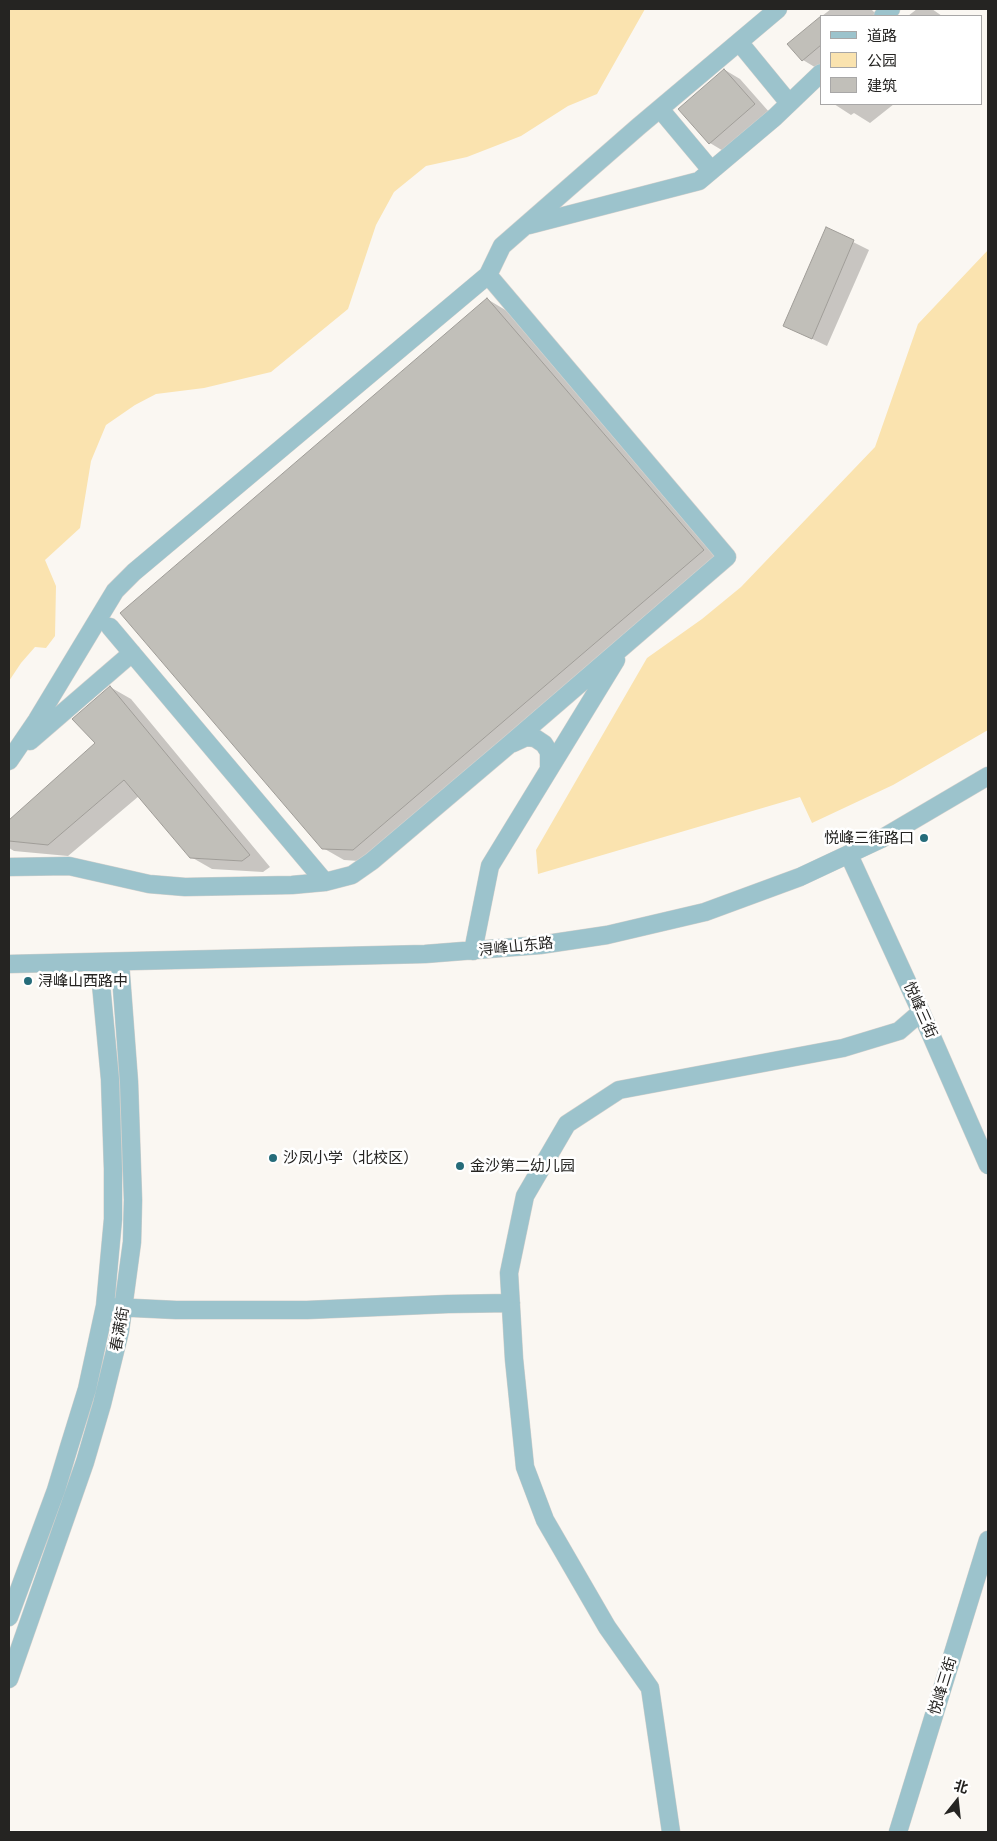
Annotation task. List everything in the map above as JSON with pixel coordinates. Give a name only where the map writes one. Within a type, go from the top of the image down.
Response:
[{"type":"street","points":[[12,758],[115,591],[142,566],[488,275],[502,246],[778,9]]},
{"type":"street","points":[[739,42],[789,103]]},
{"type":"street","points":[[526,226],[699,181],[820,74]]},
{"type":"street","points":[[660,109],[712,170]]},
{"type":"street","points":[[9,867],[69,866],[149,884],[185,887],[292,885],[325,882],[352,875],[372,861],[510,744],[727,557],[488,275]]},
{"type":"street","points":[[110,627],[325,882]]},
{"type":"street","points":[[473,951],[490,866],[625,645]]},
{"type":"street","points":[[12,758],[132,653]]},
{"type":"street","points":[[510,744],[526,737],[535,738],[540,741],[549,752],[549,768]]},
{"type":"street","name":"浔峰山东路","points":[[9,964],[99,963],[473,951],[579,940],[705,912],[758,893],[849,855],[901,828],[988,776]]},
{"type":"street","name":"悦峰三街","points":[[849,855],[922,1012],[988,1165]]},
{"type":"street","name":"春满街","points":[[9,1679],[62,1529],[98,1419],[113,1366],[124,1309],[132,1242],[133,1170],[120,962]]},
{"type":"street","name":"春满街","points":[[9,1617],[56,1490],[87,1389],[105,1306],[113,1219],[113,1160],[110,1079],[99,963]]},
{"type":"street","points":[[670,1832],[650,1688],[607,1627],[545,1520],[525,1467],[514,1358],[510,1273],[525,1196],[567,1124],[619,1090],[843,1048],[899,1031],[922,1012]]},
{"type":"street","points":[[105,1306],[124,1309],[307,1310],[511,1303]]},
{"type":"street","name":"悦峰三街","points":[[898,1832],[988,1540]]},
{"type":"green space","points":[[9,9],[645,9],[597,94],[568,106],[521,136],[467,157],[426,166],[394,192],[376,225],[348,309],[271,372],[204,388],[156,394],[135,405],[106,425],[91,461],[80,528],[45,560],[56,586],[55,636],[46,648],[35,647],[9,681]]},
{"type":"green space","points":[[988,250],[988,730],[893,785],[812,823],[800,797],[538,874],[536,850],[647,658],[702,619],[741,587],[875,447],[918,324]]},
{"type":"building","points":[[820,17],[820,46],[802,61],[787,44]]},
{"type":"building","points":[[724,69],[755,104],[709,144],[678,109]]},
{"type":"building","points":[[826,227],[854,240],[812,339],[783,326]]},
{"type":"building","points":[[487,298],[704,550],[353,850],[322,849],[120,613]]},
{"type":"building","points":[[110,686],[250,855],[242,861],[190,858],[124,780],[48,845],[9,841],[9,820],[95,743],[72,719]]},
{"type":"place","name":"悦峰三街路口","points":[[924,838]]},
{"type":"place","name":"浔峰山西路中","points":[[28,981]]},
{"type":"place","name":"沙凤小学（北校区）","points":[[273,1158]]},
{"type":"place","name":"金沙第二幼儿园","points":[[460,1166]]}]
